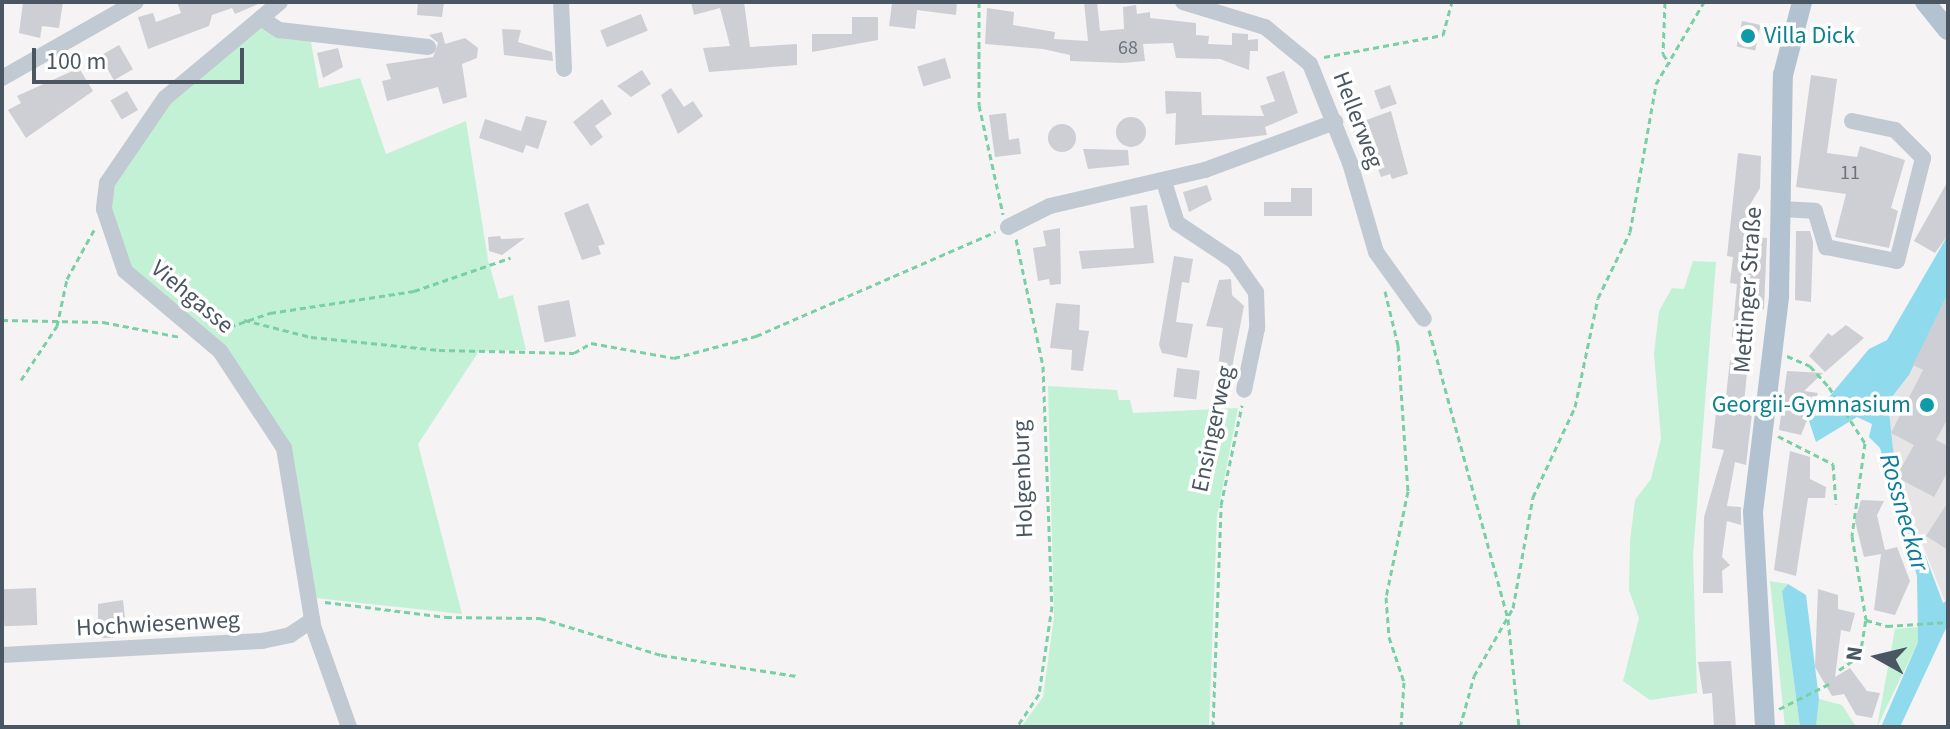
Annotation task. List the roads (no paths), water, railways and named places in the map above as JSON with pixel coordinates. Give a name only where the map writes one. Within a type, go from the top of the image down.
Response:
[{"type":"main road","name":"Mettinger Straße","points":[[1765,727],[1753,525],[1773,350],[1783,75],[1802,2]]},
{"type":"main road","points":[[1925,2],[1948,30]]},
{"type":"street","points":[[2,78],[136,2]]},
{"type":"street","points":[[280,2],[261,18],[279,30],[428,47]]},
{"type":"street","points":[[561,2],[564,69]]},
{"type":"street","name":"Hellerweg","points":[[1183,2],[1265,27],[1310,64],[1335,122],[1376,252],[1424,319]]},
{"type":"street","name":"Viehgasse","points":[[261,18],[165,98],[107,183],[104,209],[125,271],[206,335],[252,391],[284,448],[312,620],[349,727]]},
{"type":"street","points":[[1780,209],[1815,211],[1826,247],[1897,261],[1923,158],[1895,130],[1852,121]]},
{"type":"street","points":[[1010,226],[1064,201],[1164,182],[1335,122]]},
{"type":"street","name":"Ensingerweg","points":[[1164,182],[1177,223],[1234,261],[1256,292],[1255,347],[1244,390]]},
{"type":"street","name":"Hochwiesenweg","points":[[2,655],[262,641],[290,635],[312,620]]},
{"type":"water","name":"Rossneckar","points":[[1948,235],[1948,294],[1909,375],[1888,402],[1896,477],[1943,603],[1948,600],[1948,624],[1900,727],[1881,727],[1918,642],[1917,576],[1880,448],[1869,437],[1872,424],[1857,417],[1816,442],[1809,421],[1869,349],[1887,340]]},
{"type":"water","points":[[1788,584],[1806,595],[1819,699],[1816,727],[1800,727],[1782,591]]},
{"type":"place","name":"Villa Dick","points":[[1748,36]]},
{"type":"place","name":"Georgii-Gymnasium","points":[[1927,405]]}]
